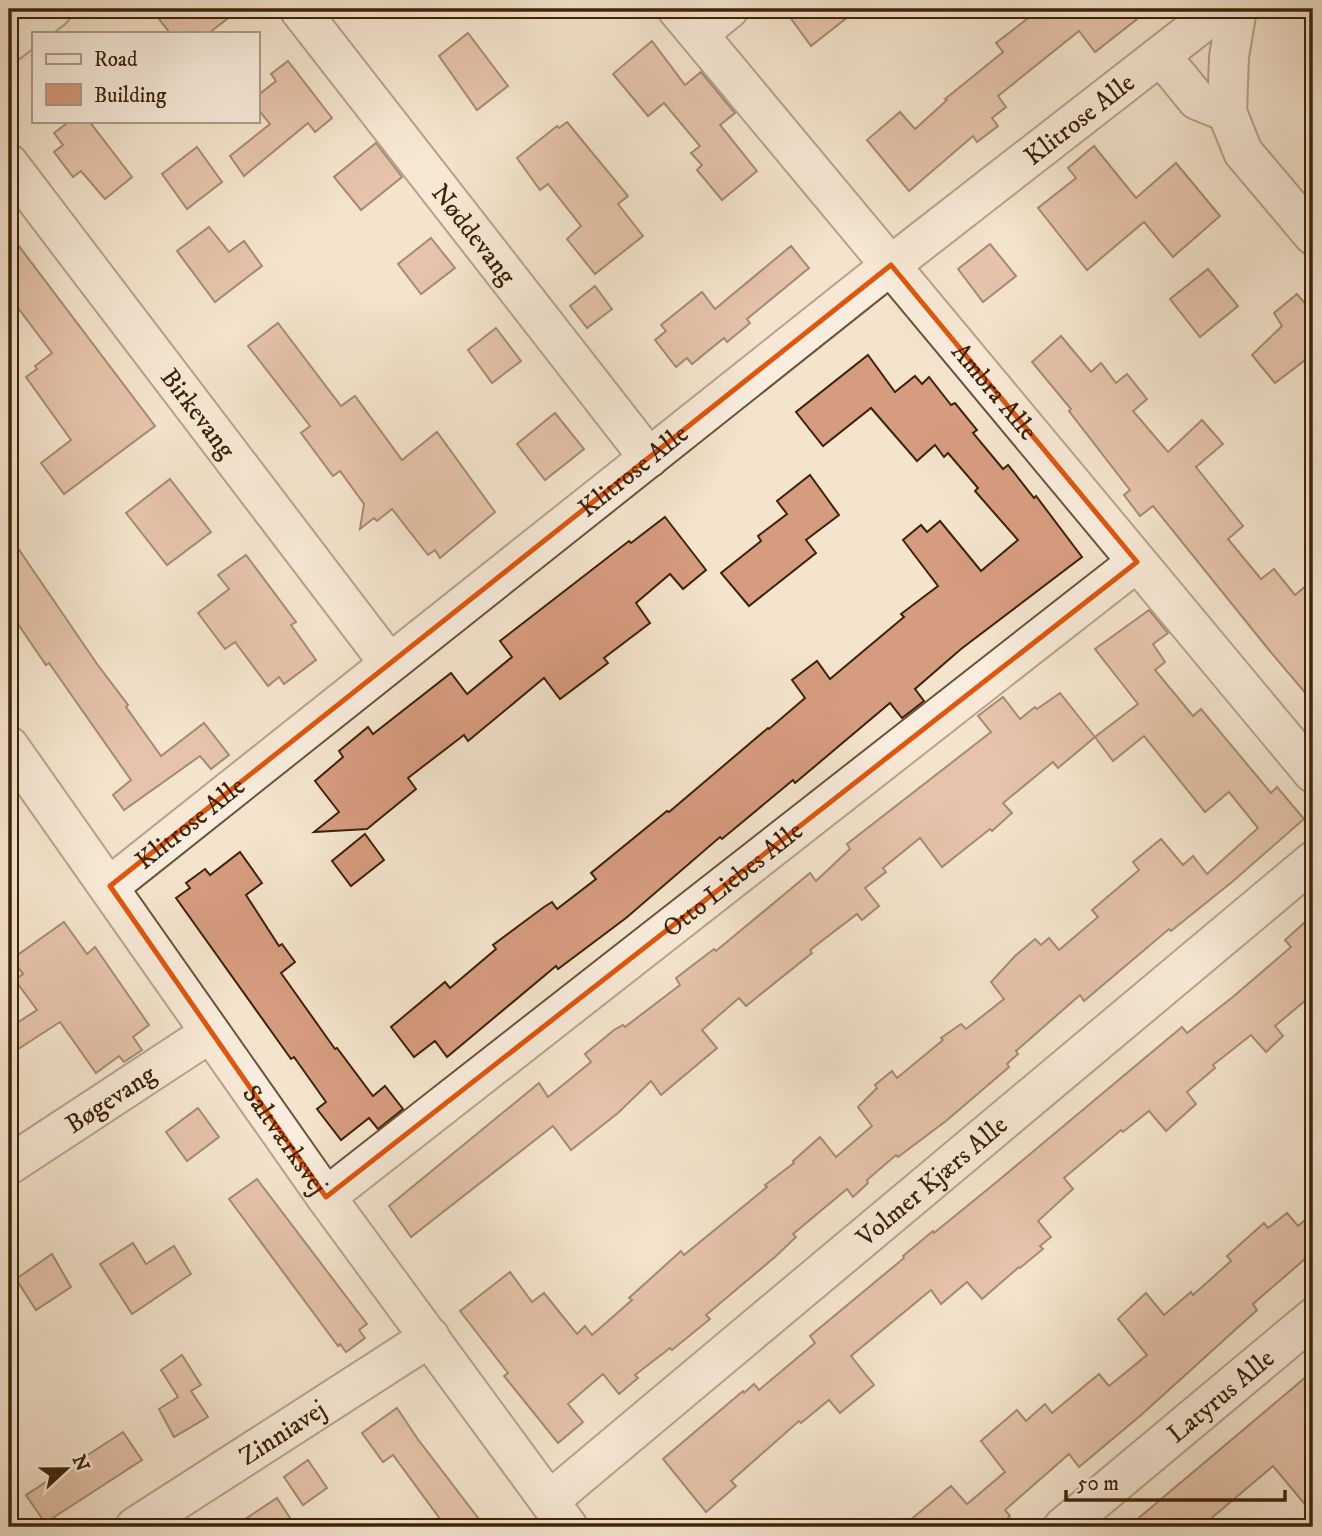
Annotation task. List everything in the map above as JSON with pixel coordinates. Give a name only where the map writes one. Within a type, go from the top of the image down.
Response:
[{"type":"street","points":[[9,42],[52,9]]},
{"type":"street","name":"Nøddevang","points":[[299,9],[649,458]]},
{"type":"street","points":[[687,21],[729,9]]},
{"type":"street","name":"Klitrose Alle","points":[[110,886],[891,265],[1220,9]]},
{"type":"street","points":[[1237,9],[1229,57],[1227,112],[1243,152],[1313,235]]},
{"type":"street","name":"Ambra Alle","points":[[687,21],[1313,773]]},
{"type":"street","name":"Klitrose Alle","points":[[1161,56],[1196,100],[1227,112]]},
{"type":"street","name":"Birkevang","points":[[9,164],[389,663]]},
{"type":"street","name":"Otto Liebes Alle","points":[[326,1196],[1138,562]]},
{"type":"street","name":"Saltværksvej","points":[[9,746],[326,1196],[559,1514]]},
{"type":"street","name":"Volmer Kjærs Alle","points":[[559,1514],[1313,861]]},
{"type":"street","name":"Bøgevang","points":[[9,1165],[210,1033]]},
{"type":"street","name":"Latyrus Alle","points":[[1063,1527],[1313,1318]]},
{"type":"street","name":"Zinniavej","points":[[135,1527],[430,1337]]},
{"type":"highlighted area","points":[[891,265],[1137,562],[326,1197],[110,886]]},
{"type":"building","points":[[151,9],[240,9],[210,32],[169,32]]},
{"type":"building","points":[[784,9],[858,9],[811,46]]},
{"type":"building","points":[[1040,9],[1150,9],[1095,52],[1079,31],[998,96],[1006,107],[992,118],[998,126],[977,142],[973,136],[909,191],[867,140],[900,112],[915,129],[947,100],[945,99],[1003,52],[996,43]]},
{"type":"building","points":[[468,33],[508,86],[477,110],[439,56]]},
{"type":"building","points":[[652,41],[685,85],[701,72],[735,113],[720,125],[757,171],[722,200],[697,170],[702,165],[691,153],[700,146],[664,103],[648,116],[613,74]]},
{"type":"building","points":[[288,61],[332,118],[315,132],[308,123],[244,176],[230,156],[270,124],[259,110],[259,94],[276,81],[271,74]]},
{"type":"building","points":[[69,122],[90,122],[132,177],[105,199],[81,171],[73,177],[54,152],[63,145],[54,133]]},
{"type":"building","points":[[567,122],[628,196],[618,204],[643,236],[595,274],[567,239],[581,226],[548,184],[540,190],[517,158],[557,126],[559,128]]},
{"type":"building","points":[[376,143],[402,177],[361,210],[334,177]]},
{"type":"building","points":[[1094,146],[1136,198],[1176,163],[1220,216],[1173,257],[1144,222],[1087,270],[1038,208],[1076,178],[1068,168]]},
{"type":"building","points":[[197,147],[222,182],[187,209],[162,174]]},
{"type":"building","points":[[209,227],[229,252],[244,241],[262,266],[215,302],[177,251]]},
{"type":"building","points":[[9,233],[155,426],[64,494],[41,463],[71,440],[26,377],[52,353],[9,296]]},
{"type":"building","points":[[431,238],[455,268],[421,294],[398,264]]},
{"type":"building","points":[[990,244],[1016,276],[983,302],[958,269]]},
{"type":"building","points":[[791,246],[809,268],[747,319],[750,323],[727,342],[724,338],[692,364],[687,358],[676,367],[655,340],[666,331],[661,325],[702,292],[715,309]]},
{"type":"building","points":[[1208,269],[1238,306],[1200,337],[1170,299]]},
{"type":"building","points":[[595,286],[612,309],[587,328],[570,306]]},
{"type":"building","points":[[1297,294],[1313,313],[1313,354],[1275,383],[1252,355],[1282,326],[1274,313]]},
{"type":"building","points":[[278,323],[341,406],[355,396],[402,460],[437,432],[495,512],[440,558],[435,550],[428,555],[392,509],[377,521],[374,518],[360,529],[364,504],[340,471],[333,476],[301,433],[310,426],[248,346]]},
{"type":"building","points":[[496,328],[521,361],[492,383],[468,350]]},
{"type":"building","points":[[1061,336],[1091,372],[1101,363],[1116,383],[1127,374],[1147,399],[1133,411],[1168,452],[1202,420],[1223,444],[1196,467],[1243,526],[1228,539],[1261,579],[1274,569],[1295,595],[1313,580],[1313,702],[1153,506],[1140,516],[1124,495],[1130,490],[1069,411],[1071,409],[1032,362]]},
{"type":"building","points":[[868,355],[895,392],[915,376],[922,384],[929,377],[951,405],[955,403],[977,430],[973,433],[1003,469],[1008,465],[1034,498],[1036,496],[1082,557],[961,649],[915,689],[924,701],[902,718],[890,703],[795,783],[793,780],[722,839],[720,837],[626,918],[558,969],[556,966],[447,1057],[435,1041],[414,1057],[391,1027],[445,982],[450,988],[496,949],[493,945],[544,907],[552,902],[557,909],[596,879],[591,873],[669,812],[805,698],[792,680],[817,661],[830,679],[904,617],[901,614],[938,586],[903,540],[921,525],[927,532],[940,521],[981,571],[1018,540],[975,491],[978,488],[948,453],[944,457],[935,445],[917,461],[871,408],[823,446],[796,412]]},
{"type":"building","points":[[555,413],[584,449],[545,480],[517,444]]},
{"type":"building","points":[[810,475],[839,515],[806,540],[816,553],[749,606],[721,573],[761,541],[758,536],[787,514],[777,501]]},
{"type":"building","points":[[170,479],[211,532],[167,565],[126,513]]},
{"type":"building","points":[[665,517],[706,570],[683,589],[670,574],[636,603],[650,623],[604,658],[608,663],[560,699],[544,678],[468,741],[464,735],[408,778],[416,789],[367,829],[314,832],[339,812],[315,781],[343,757],[339,751],[368,727],[373,734],[451,673],[467,694],[512,657],[500,641],[629,541],[631,543]]},
{"type":"building","points":[[9,535],[161,756],[204,723],[229,755],[211,769],[200,756],[124,810],[113,795],[131,780],[9,611]]},
{"type":"building","points":[[246,555],[296,622],[291,625],[316,660],[284,684],[279,677],[268,686],[235,642],[225,649],[198,613],[229,589],[218,575]]},
{"type":"building","points":[[1149,610],[1168,633],[1153,644],[1165,662],[1155,670],[1193,716],[1201,709],[1271,793],[1277,787],[1304,819],[1232,882],[1171,931],[1169,929],[1084,1001],[1080,995],[1016,1051],[1018,1054],[1007,1064],[1009,1067],[946,1121],[898,1157],[896,1155],[867,1180],[868,1183],[853,1197],[847,1189],[793,1234],[796,1237],[775,1257],[706,1315],[710,1319],[672,1350],[670,1348],[635,1375],[638,1378],[619,1394],[603,1374],[568,1404],[583,1422],[558,1443],[504,1376],[508,1373],[460,1311],[510,1272],[532,1302],[544,1293],[577,1334],[585,1326],[592,1335],[681,1251],[684,1255],[767,1187],[765,1185],[794,1163],[793,1161],[820,1137],[836,1157],[872,1126],[858,1107],[877,1088],[875,1085],[892,1071],[897,1078],[943,1040],[941,1038],[961,1024],[966,1029],[1004,999],[991,982],[1015,956],[1035,939],[1041,945],[1049,938],[1059,950],[1098,917],[1092,910],[1139,870],[1133,862],[1161,839],[1183,865],[1193,856],[1207,874],[1258,828],[1229,792],[1205,812],[1144,736],[1113,761],[1095,737],[1138,704],[1095,649]]},
{"type":"building","points":[[1060,693],[1095,737],[1058,768],[1053,762],[1003,803],[1012,813],[992,831],[990,829],[942,867],[920,838],[883,868],[886,872],[865,888],[879,906],[862,920],[857,914],[810,950],[812,953],[746,1006],[739,998],[702,1030],[717,1048],[661,1095],[651,1081],[618,1113],[571,1150],[553,1126],[411,1237],[389,1206],[539,1083],[548,1097],[591,1062],[585,1054],[614,1030],[623,1025],[625,1027],[680,985],[676,978],[714,949],[716,951],[810,873],[816,881],[850,849],[847,844],[991,732],[978,716],[1003,697],[1020,719]]},
{"type":"building","points":[[365,834],[384,860],[351,886],[332,861]]},
{"type":"building","points":[[240,852],[262,883],[246,895],[279,946],[282,944],[295,962],[281,973],[335,1049],[337,1048],[373,1096],[385,1086],[403,1109],[378,1129],[369,1118],[341,1140],[317,1109],[326,1102],[294,1057],[291,1059],[176,898],[190,888],[186,883],[205,869],[210,875]]},
{"type":"building","points":[[1313,915],[1313,994],[1275,1026],[1283,1036],[1266,1052],[1251,1035],[1213,1065],[1215,1068],[1187,1092],[1196,1104],[1166,1131],[1149,1111],[1123,1132],[1121,1130],[1064,1178],[1073,1189],[1038,1221],[1051,1237],[1040,1246],[1043,1249],[982,1299],[967,1282],[941,1304],[931,1290],[851,1356],[874,1385],[840,1413],[829,1400],[801,1423],[799,1421],[731,1481],[736,1486],[706,1512],[663,1459],[743,1391],[744,1393],[754,1384],[759,1390],[815,1343],[810,1336],[904,1258],[903,1256],[999,1180],[1182,1027],[1187,1033],[1234,996],[1291,947],[1285,940]]},
{"type":"building","points":[[64,922],[87,954],[95,947],[149,1025],[133,1037],[142,1050],[124,1062],[119,1056],[96,1073],[60,1022],[9,1055],[9,1028],[37,1010],[15,980],[23,974],[12,959]]},
{"type":"building","points":[[198,1108],[219,1137],[187,1161],[166,1132]]},
{"type":"building","points":[[257,1179],[367,1324],[359,1330],[365,1338],[346,1352],[340,1344],[338,1346],[229,1199]]},
{"type":"building","points":[[1287,1213],[1298,1226],[1313,1213],[1313,1252],[1253,1304],[1257,1310],[1140,1416],[1079,1467],[1069,1454],[1005,1510],[1010,1516],[998,1527],[902,1527],[951,1486],[967,1504],[1005,1472],[981,1441],[1017,1410],[1026,1421],[1045,1404],[1052,1413],[1099,1374],[1109,1386],[1147,1355],[1118,1319],[1146,1293],[1164,1315],[1191,1292],[1193,1295],[1231,1261],[1227,1256],[1264,1223],[1268,1228]]},
{"type":"building","points":[[133,1243],[146,1264],[174,1246],[191,1274],[132,1314],[100,1264]]},
{"type":"building","points":[[52,1254],[71,1287],[36,1310],[16,1279]]},
{"type":"building","points":[[182,1355],[201,1385],[191,1391],[208,1417],[174,1437],[159,1409],[178,1397],[161,1370]]},
{"type":"building","points":[[1313,1371],[1313,1514],[1273,1466],[1201,1527],[1128,1527]]},
{"type":"building","points":[[397,1408],[485,1527],[446,1527],[393,1455],[383,1462],[362,1433]]},
{"type":"building","points":[[123,1432],[142,1460],[45,1523],[26,1495]]},
{"type":"building","points":[[308,1460],[327,1488],[303,1505],[284,1477]]},
{"type":"building","points":[[277,1498],[296,1527],[233,1527]]}]
